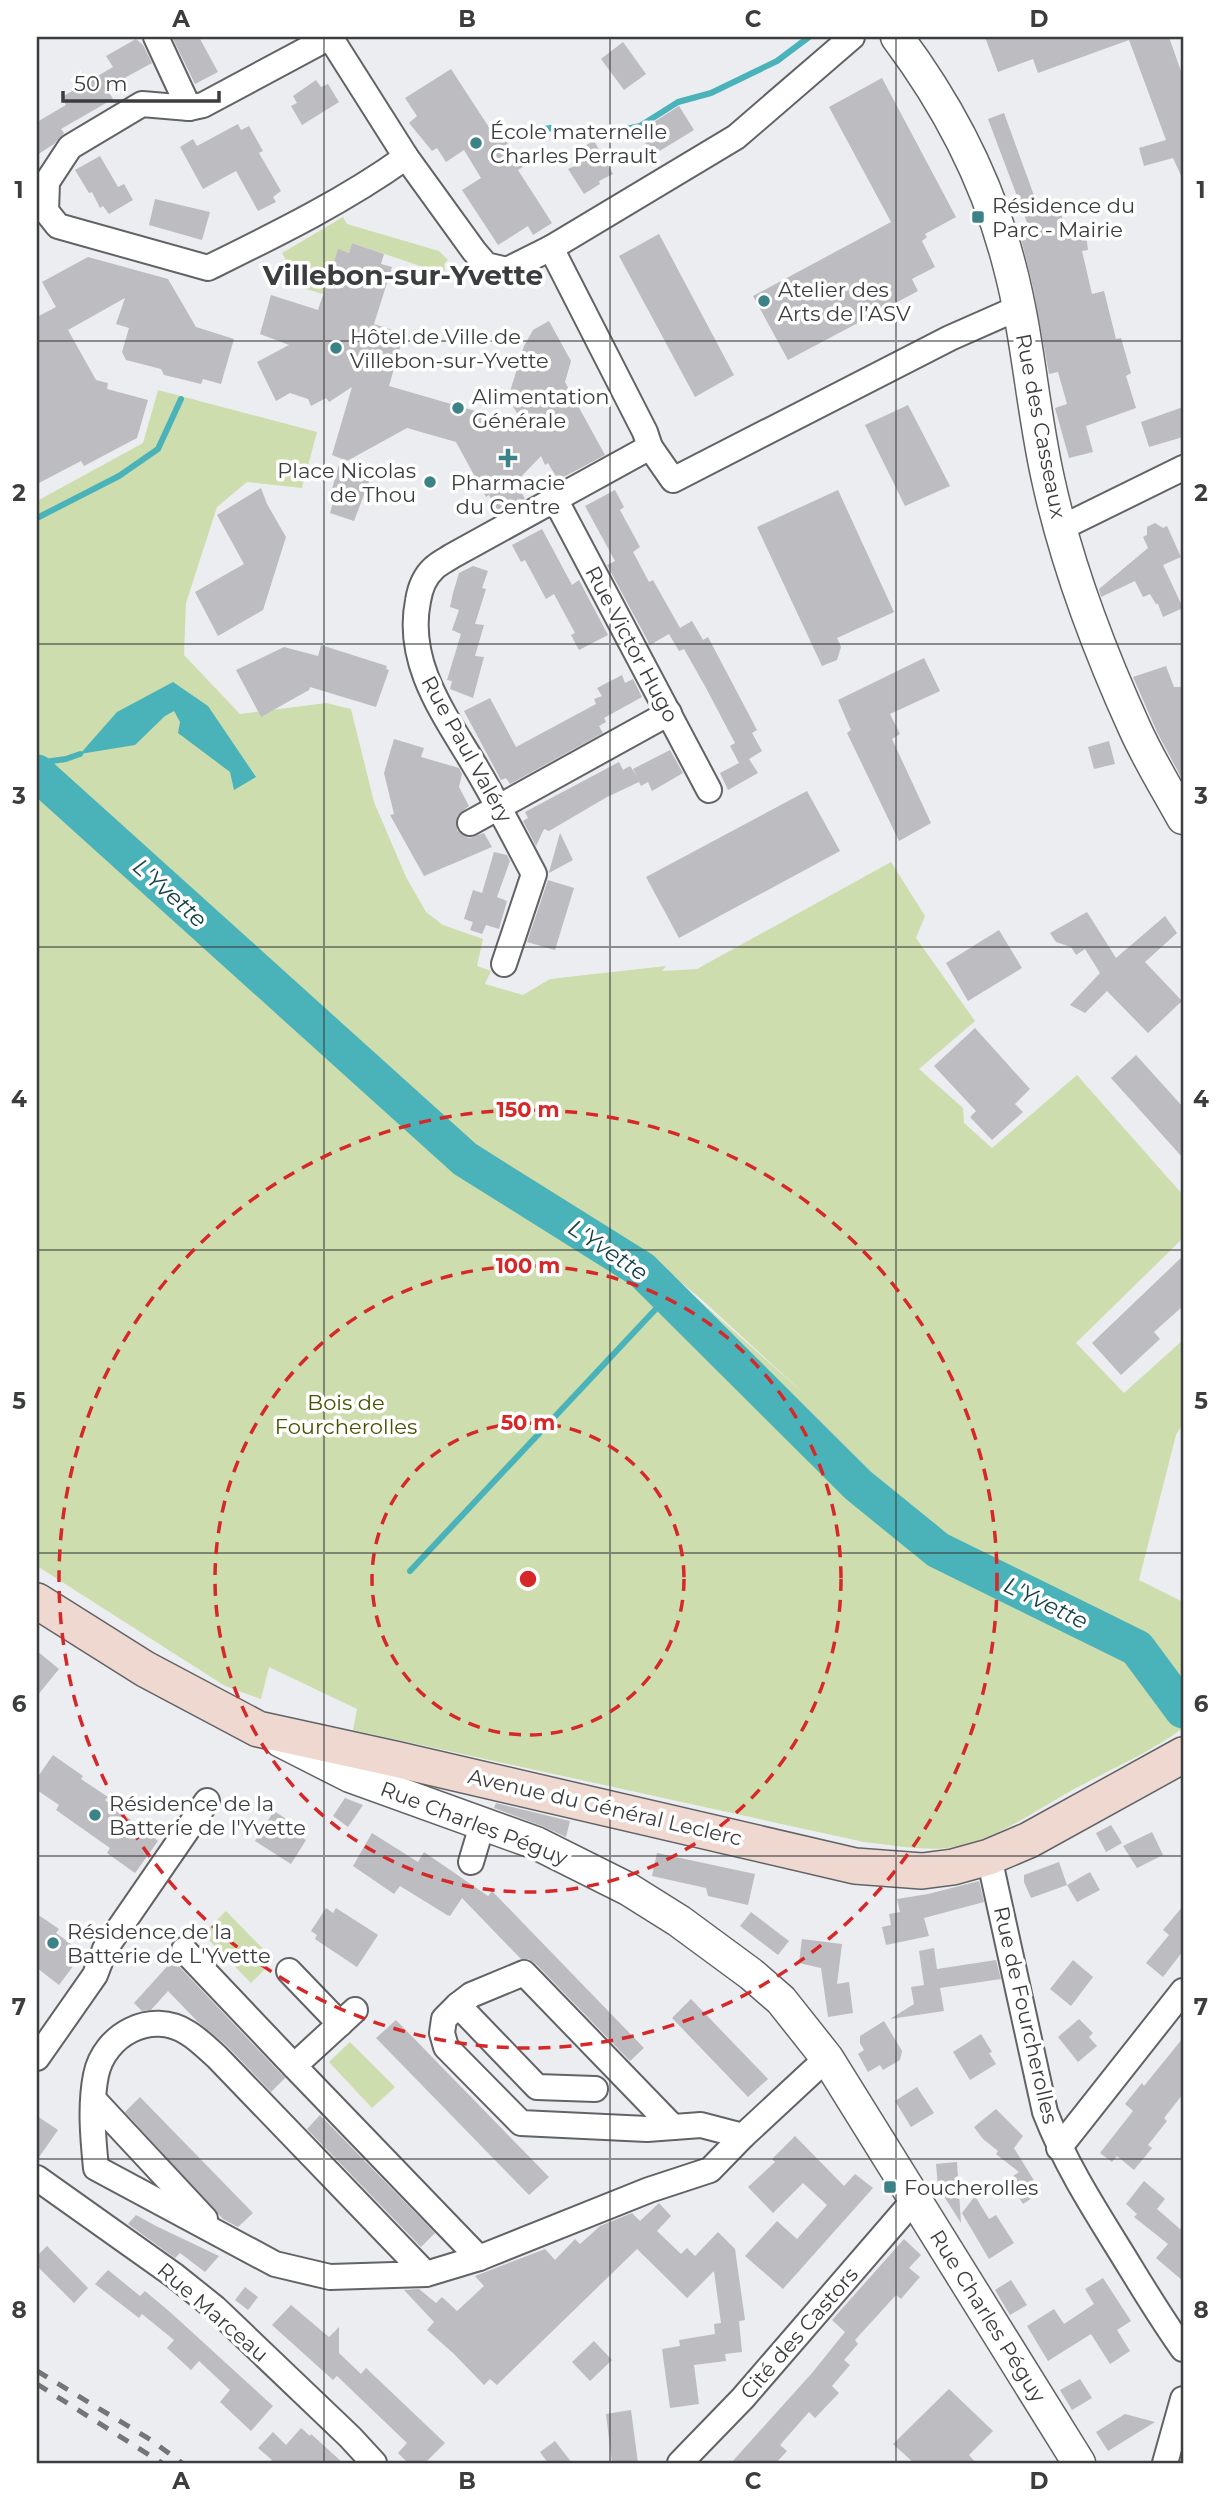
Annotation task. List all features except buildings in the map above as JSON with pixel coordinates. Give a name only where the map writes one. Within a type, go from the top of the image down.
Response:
[{"type":"main road","name":"Avenue du Général Leclerc","points":[[37,1601],[145,1669],[258,1729],[855,1866],[922,1871],[953,1867],[989,1857],[1029,1840],[1183,1755]]},
{"type":"street","points":[[156,37],[189,108]]},
{"type":"street","points":[[406,158],[373,181],[208,268],[58,226],[46,211],[47,182],[70,147],[142,104],[189,108],[203,105],[330,37],[406,158],[474,251],[486,265],[507,270],[551,248],[736,137],[852,37]]},
{"type":"street","name":"Rue des Casseaux","points":[[897,37],[917,63],[956,129],[984,185],[1009,264],[1048,480],[1060,528],[1098,637],[1136,731],[1183,818]]},
{"type":"street","points":[[551,248],[645,432],[650,447],[673,480],[950,338],[1018,308]]},
{"type":"street","name":"Rue Paul Valéry","points":[[504,964],[534,874],[434,695],[417,654],[414,621],[421,585],[433,568],[650,447]]},
{"type":"street","points":[[1060,528],[1183,468]]},
{"type":"street","name":"Rue Victor Hugo","points":[[555,499],[709,790]]},
{"type":"street","points":[[470,823],[669,713]]},
{"type":"street","name":"Rue Charles Péguy","points":[[258,1729],[350,1776],[483,1822],[578,1863],[628,1889],[679,1921],[751,1974],[781,2000],[827,2058],[1079,2463]]},
{"type":"street","points":[[37,2059],[95,1975],[105,1949],[207,1801]]},
{"type":"street","points":[[471,1862],[483,1822]]},
{"type":"street","name":"Rue de Fourcherolles","points":[[989,1857],[1045,2112],[1059,2148],[1157,2311],[1183,2349]]},
{"type":"street","points":[[184,1950],[479,2258]]},
{"type":"street","points":[[289,1971],[348,2017],[294,2066]]},
{"type":"street","points":[[673,2127],[524,1973],[471,1994],[444,2018],[442,2033],[446,2047],[521,2123],[647,2129],[701,2126],[743,2136]]},
{"type":"street","points":[[1059,2148],[1183,1991]]},
{"type":"street","points":[[458,2005],[537,2087],[595,2089]]},
{"type":"street","points":[[426,2274],[217,2057],[187,2032],[170,2025],[139,2025],[120,2035],[106,2048],[96,2075],[93,2133],[96,2168],[275,2264],[330,2277],[426,2274],[479,2258],[649,2190],[710,2170],[827,2058]]},
{"type":"street","points":[[95,2101],[220,2235]]},
{"type":"street","name":"Rue Marceau","points":[[37,2178],[175,2276],[215,2308],[374,2463]]},
{"type":"street","name":"Cité des Castors","points":[[680,2463],[743,2398],[914,2200]]},
{"type":"street","points":[[1166,2463],[1183,2399]]},
{"type":"green space","points":[[343,217],[347,224],[439,251],[448,260],[444,264],[445,271],[424,276],[426,268],[352,243],[349,253],[338,250],[323,294],[303,288],[282,253]]},
{"type":"green space","name":"Bois de Fourcherolles","points":[[158,390],[317,432],[302,488],[247,482],[217,507],[186,603],[184,655],[240,714],[326,703],[351,709],[374,802],[406,877],[426,912],[443,925],[483,939],[477,966],[491,971],[485,984],[523,995],[550,979],[666,966],[662,971],[697,969],[891,862],[925,916],[916,938],[975,1021],[919,1069],[963,1108],[964,1123],[992,1148],[1077,1075],[1183,1195],[1183,1238],[1076,1343],[1124,1393],[1183,1340],[1183,1423],[1176,1435],[1139,1580],[1183,1602],[1183,1728],[1146,1752],[1019,1821],[971,1843],[933,1849],[864,1842],[353,1730],[357,1709],[269,1667],[261,1699],[225,1686],[37,1566],[37,501],[143,443]],"holes":[[[648,1255],[701,1299],[810,1399]]]},
{"type":"green space","points":[[226,1911],[274,1960],[251,1983],[203,1934]]},
{"type":"green space","points":[[350,2042],[395,2087],[372,2108],[329,2062]]},
{"type":"water","points":[[173,682],[208,706],[256,777],[234,790],[230,772],[178,733],[180,722],[174,711],[165,716],[135,745],[80,754],[117,712]]},
{"type":"waterway","points":[[534,138],[539,130],[550,128],[569,136],[590,131],[602,134],[640,126],[678,102],[711,93],[777,61],[809,37]]},
{"type":"waterway","points":[[37,518],[119,476],[158,449],[181,399]]},
{"type":"waterway","points":[[37,763],[80,754]]},
{"type":"waterway","name":"L'Yvette","points":[[37,773],[465,1159],[642,1270],[858,1485],[938,1550],[1137,1648],[1183,1710]]},
{"type":"waterway","points":[[410,1571],[668,1296]]},
{"type":"railway","points":[[37,2371],[151,2440],[182,2463]]},
{"type":"railway","points":[[37,2384],[162,2463]]},
{"type":"place","name":"École maternelle Charles Perrault","points":[[476,143]]},
{"type":"place","name":"Résidence du Parc - Mairie","points":[[978,217]]},
{"type":"place","name":"Atelier des Arts de l’ASV","points":[[764,301]]},
{"type":"place","name":"Hôtel de Ville de Villebon-sur-Yvette","points":[[336,348]]},
{"type":"place","name":"Alimentation Générale","points":[[458,408]]},
{"type":"place","name":"Pharmacie du Centre","points":[[508,458]]},
{"type":"place","name":"Place Nicolas de Thou","points":[[430,482]]},
{"type":"place","name":"Résidence de la Batterie de l'Yvette","points":[[95,1815]]},
{"type":"place","name":"Résidence de la Batterie de L'Yvette","points":[[53,1943]]},
{"type":"place","name":"Foucherolles","points":[[890,2187]]},
{"type":"district","name":"Villebon-sur-Yvette","points":[[403,275]]}]
